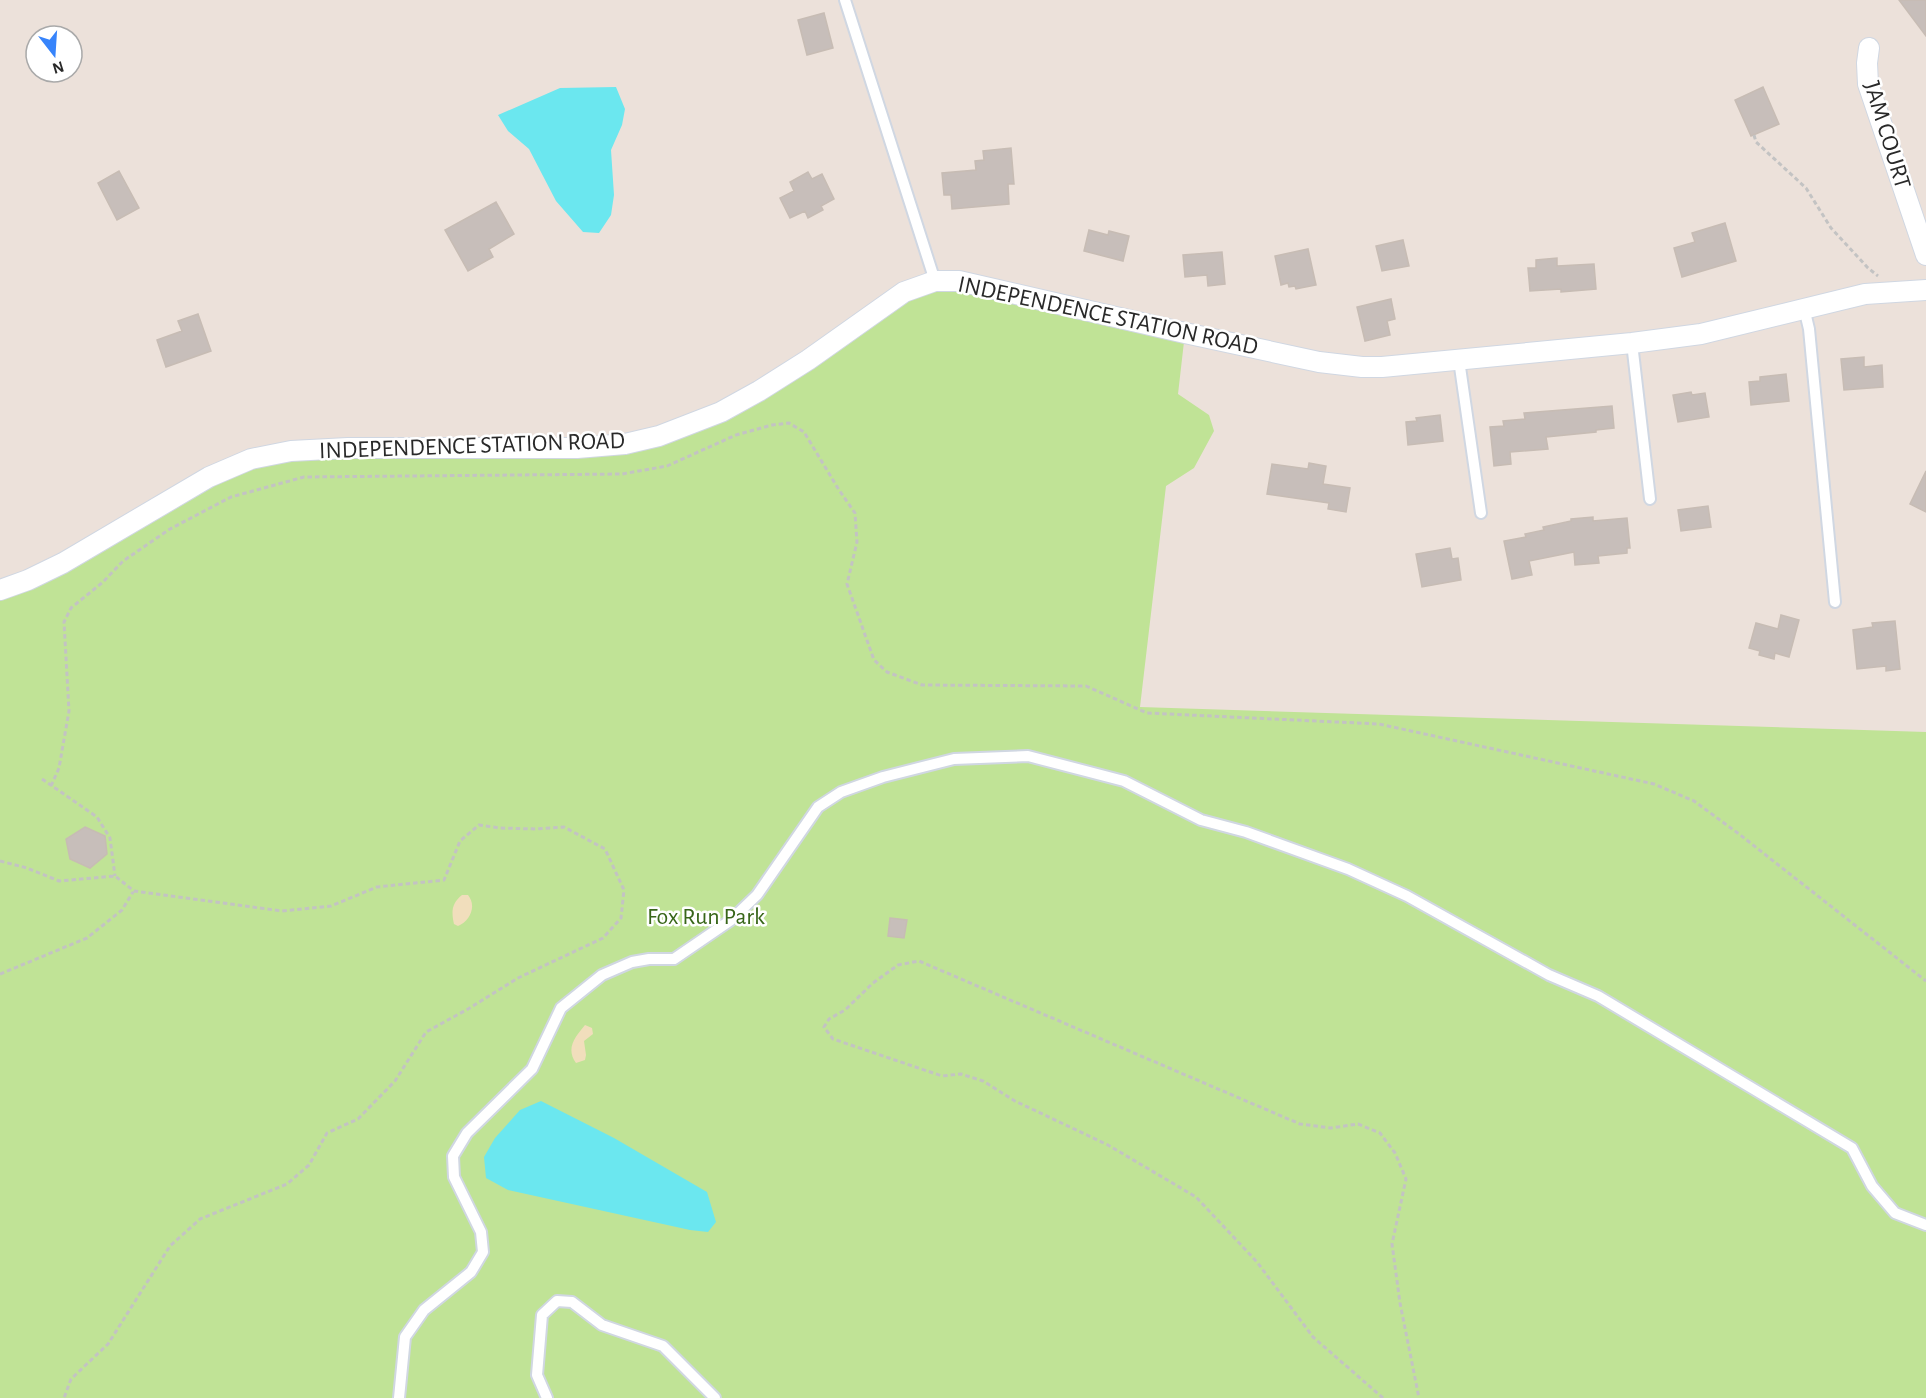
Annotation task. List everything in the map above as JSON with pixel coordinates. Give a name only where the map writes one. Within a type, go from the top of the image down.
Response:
[{"type":"street","name":"JAM COURT","points":[[1869,48],[1868,84],[1926,255]]},
{"type":"street","name":"INDEPENDENCE STATION ROAD","points":[[0,591],[63,563],[209,477],[251,459],[291,451],[348,448],[577,448],[625,444],[659,436],[721,412],[750,396],[808,360],[904,292],[935,281],[959,281],[1319,362],[1382,367],[1632,343],[1701,334],[1865,294],[1926,290]]},
{"type":"lane","points":[[845,0],[935,281]]},
{"type":"lane","points":[[1804,308],[1809,329],[1835,602]]},
{"type":"lane","points":[[1632,343],[1650,499]]},
{"type":"lane","points":[[1459,360],[1481,513]]},
{"type":"lane","points":[[399,1398],[405,1337],[424,1310],[471,1272],[483,1252],[481,1232],[454,1178],[453,1156],[467,1133],[532,1069],[561,1008],[602,975],[632,962],[674,958],[731,920],[757,895],[818,807],[833,797],[883,777],[954,759],[1028,756],[1124,781],[1201,820],[1246,832],[1348,869],[1407,896],[1549,975],[1598,996],[1852,1148],[1872,1186],[1895,1213],[1926,1225]]},
{"type":"lane","points":[[547,1398],[537,1375],[542,1315],[557,1302],[572,1302],[602,1325],[663,1346],[715,1398]]},
{"type":"path","points":[[1754,135],[1756,142],[1806,188],[1831,228],[1877,275],[1882,292]]},
{"type":"path","points":[[51,786],[59,768],[69,711],[64,622],[71,608],[103,582],[123,561],[170,529],[231,497],[304,477],[622,474],[667,466],[736,435],[772,425],[789,423],[804,432],[855,513],[857,542],[848,584],[874,660],[887,672],[922,685],[1086,686],[1148,713],[1379,724],[1654,784],[1694,801],[1926,981]]},
{"type":"path","points":[[42,780],[97,817],[110,838],[115,876]]},
{"type":"path","points":[[0,861],[59,881],[115,876],[134,891],[282,911],[331,906],[377,887],[444,880],[460,841],[479,825],[536,829],[564,827],[605,849],[624,890],[621,918],[603,938],[518,978],[426,1032],[395,1082],[358,1119],[327,1133],[309,1165],[287,1184],[200,1219],[170,1246],[108,1344],[70,1379],[64,1398]]},
{"type":"path","points":[[0,974],[87,938],[122,910],[134,891]]},
{"type":"path","points":[[1383,1398],[1313,1337],[1257,1262],[1196,1197],[1108,1145],[1015,1101],[983,1080],[961,1074],[942,1076],[833,1039],[824,1027],[829,1019],[845,1010],[873,983],[898,965],[919,961],[1300,1124],[1331,1128],[1358,1124],[1380,1133],[1395,1153],[1406,1179],[1392,1244],[1400,1303],[1419,1398]]},
{"type":"green space","name":"Fox Run Park","points":[[935,281],[1185,333],[1178,394],[1209,415],[1214,431],[1194,468],[1166,486],[1140,707],[1926,732],[1926,1398],[0,1398],[0,590],[251,459],[659,436]]},
{"type":"sand","points":[[462,895],[468,895],[472,908],[466,921],[458,926],[454,924],[453,911],[454,904]]},
{"type":"sand","points":[[585,1025],[592,1028],[593,1034],[584,1041],[585,1060],[576,1063],[572,1052],[573,1042]]},
{"type":"water","points":[[616,87],[625,109],[622,125],[611,150],[614,195],[611,215],[599,233],[583,232],[556,201],[529,149],[508,131],[498,115],[560,88]]},
{"type":"water","points":[[541,1101],[614,1138],[707,1192],[716,1222],[708,1232],[690,1230],[508,1190],[486,1178],[484,1157],[495,1138],[520,1110]]},
{"type":"building","points":[[1899,0],[1926,0],[1926,36]]},
{"type":"building","points":[[824,13],[833,48],[807,55],[798,20]]},
{"type":"building","points":[[1763,87],[1779,124],[1751,136],[1735,100]]},
{"type":"building","points":[[1011,148],[1014,184],[1008,184],[1009,204],[952,209],[951,195],[944,195],[942,173],[976,170],[975,161],[984,160],[983,151]]},
{"type":"building","points":[[119,171],[139,208],[117,220],[98,183]]},
{"type":"building","points":[[808,172],[812,179],[822,174],[834,199],[821,206],[823,210],[808,218],[805,211],[790,218],[780,198],[794,191],[790,182]]},
{"type":"building","points":[[496,202],[514,234],[489,249],[493,257],[468,271],[445,230]]},
{"type":"building","points":[[1725,223],[1736,261],[1682,277],[1674,248],[1695,242],[1692,233]]},
{"type":"building","points":[[1089,230],[1108,235],[1109,231],[1129,236],[1123,261],[1084,251]]},
{"type":"building","points":[[1403,240],[1409,266],[1382,271],[1376,246]]},
{"type":"building","points":[[1308,249],[1316,285],[1296,289],[1295,286],[1289,287],[1288,283],[1281,285],[1275,256]]},
{"type":"building","points":[[1222,252],[1225,284],[1208,286],[1207,275],[1185,277],[1183,255]]},
{"type":"building","points":[[1557,258],[1557,266],[1594,264],[1596,289],[1561,292],[1561,289],[1530,291],[1528,268],[1536,268],[1536,260]]},
{"type":"building","points":[[1391,299],[1395,319],[1387,321],[1390,335],[1365,341],[1357,307]]},
{"type":"building","points":[[198,314],[211,351],[166,367],[157,340],[182,331],[178,321]]},
{"type":"building","points":[[1864,357],[1864,367],[1882,365],[1883,387],[1844,390],[1841,359]]},
{"type":"building","points":[[1786,374],[1789,401],[1751,405],[1749,382],[1760,381],[1760,377]]},
{"type":"building","points":[[1691,392],[1692,395],[1705,393],[1709,417],[1678,422],[1673,395]]},
{"type":"building","points":[[1612,406],[1614,428],[1546,437],[1548,449],[1510,452],[1511,464],[1494,466],[1490,427],[1504,426],[1503,421],[1525,419],[1524,413]]},
{"type":"building","points":[[1440,415],[1443,441],[1408,445],[1406,422],[1417,421],[1416,418]]},
{"type":"building","points":[[1309,463],[1326,466],[1323,484],[1350,488],[1346,512],[1328,509],[1329,503],[1267,494],[1272,464],[1308,469]]},
{"type":"building","points":[[1926,471],[1926,512],[1910,504]]},
{"type":"building","points":[[1708,506],[1711,527],[1681,531],[1678,510]]},
{"type":"building","points":[[1593,517],[1593,521],[1627,518],[1630,548],[1627,548],[1627,553],[1598,556],[1599,563],[1575,565],[1574,552],[1529,561],[1532,575],[1512,579],[1504,541],[1526,537],[1525,534],[1544,530],[1543,527],[1571,521],[1571,519]]},
{"type":"building","points":[[1450,548],[1452,559],[1458,558],[1461,580],[1422,587],[1416,554]]},
{"type":"building","points":[[1781,615],[1799,620],[1789,657],[1775,653],[1774,659],[1759,655],[1760,651],[1749,648],[1756,623],[1778,629]]},
{"type":"building","points":[[1895,621],[1900,669],[1886,671],[1886,666],[1857,669],[1853,630],[1873,627],[1872,623]]},
{"type":"building","points":[[85,827],[105,836],[107,854],[90,868],[70,859],[66,839]]},
{"type":"building","points":[[890,918],[907,920],[904,938],[888,936]]}]
